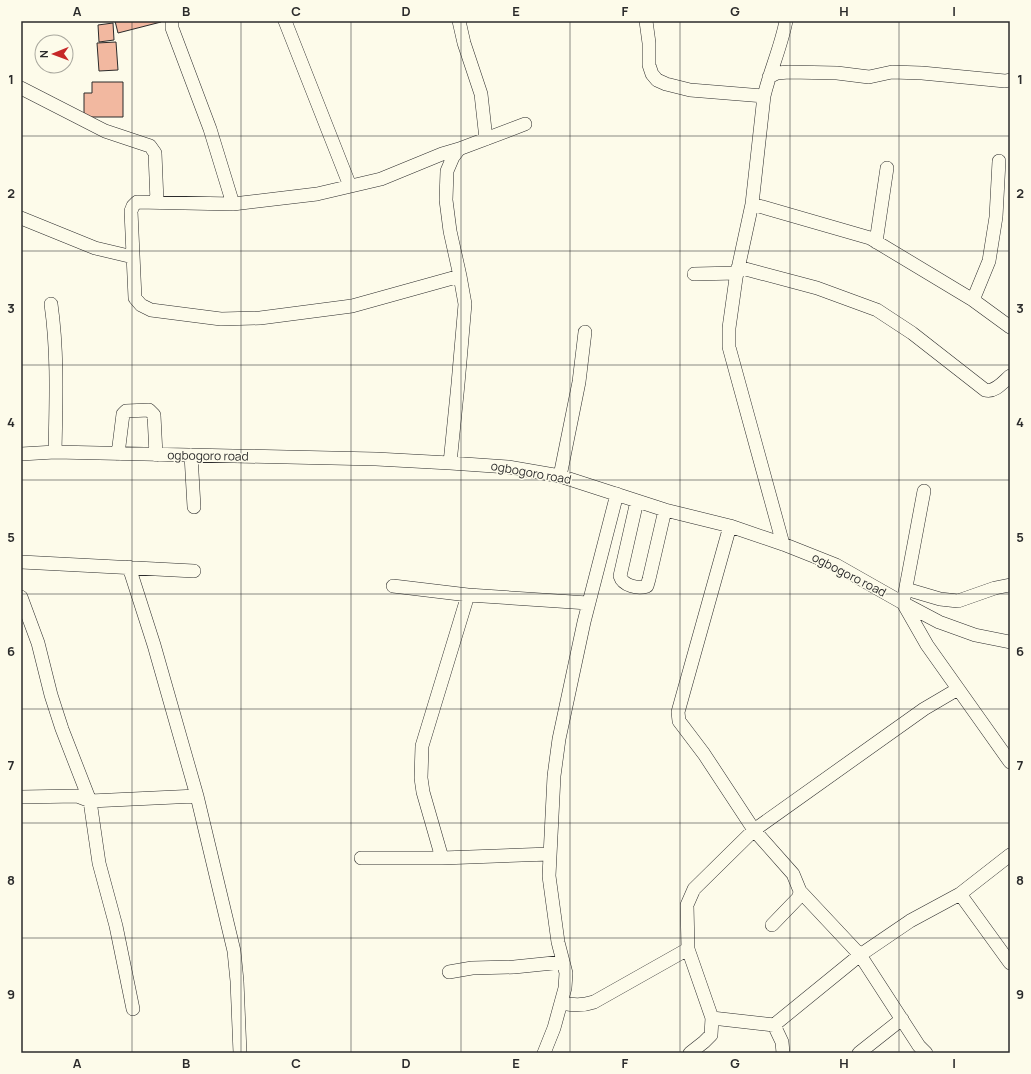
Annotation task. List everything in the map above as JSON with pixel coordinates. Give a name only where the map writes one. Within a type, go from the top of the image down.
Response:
[{"type":"street","points":[[172,21],[172,28],[210,129],[233,204]]},
{"type":"street","points":[[285,21],[350,186]]},
{"type":"street","points":[[459,21],[464,43],[481,94],[486,139]]},
{"type":"street","points":[[646,21],[650,65],[652,74],[657,80],[666,84],[690,90],[764,96]]},
{"type":"street","points":[[783,544],[729,347],[729,328],[738,270],[752,204],[764,96],[786,21]]},
{"type":"street","points":[[770,77],[777,73],[789,72],[837,72],[868,77],[892,72],[922,72],[966,78],[1005,81],[1010,80]]},
{"type":"street","points":[[21,88],[105,131],[150,146],[155,153],[157,202]]},
{"type":"street","points":[[460,276],[352,306],[260,318],[221,319],[150,310],[141,305],[135,298],[131,211],[137,202],[233,204],[317,194],[381,179],[442,154],[459,150],[525,124]]},
{"type":"street","points":[[450,463],[465,304],[450,231],[446,200],[447,171],[453,157],[459,150]]},
{"type":"street","points":[[973,300],[989,261],[996,217],[998,161]]},
{"type":"street","points":[[876,242],[887,168]]},
{"type":"street","points":[[752,204],[870,238],[973,300],[1010,327]]},
{"type":"street","points":[[21,218],[95,248],[133,257]]},
{"type":"street","points":[[694,274],[738,270],[817,288],[877,310],[912,333],[989,392],[993,391],[1010,376]]},
{"type":"street","points":[[51,304],[55,338],[56,365],[55,452]]},
{"type":"street","points":[[560,476],[579,382],[585,332]]},
{"type":"street","points":[[118,454],[123,414],[126,411],[149,410],[154,416],[156,455]]},
{"type":"street","name":"ogbogoro road","points":[[21,454],[55,452],[376,459],[508,466],[560,476],[665,510],[730,526],[783,544],[836,565],[939,622],[975,635],[1010,642]]},
{"type":"street","points":[[191,455],[194,507]]},
{"type":"street","points":[[924,491],[903,603],[927,645],[1010,762]]},
{"type":"street","points":[[544,1053],[561,1003],[565,988],[566,973],[558,942],[549,876],[554,776],[559,739],[588,603],[617,494]]},
{"type":"street","points":[[637,501],[620,576],[624,582],[637,588],[647,586],[665,510]]},
{"type":"street","points":[[730,526],[678,712],[679,721],[704,754],[754,830],[793,874],[800,891],[860,955],[919,1046],[926,1053]]},
{"type":"street","points":[[21,562],[194,571]]},
{"type":"street","points":[[129,567],[154,644],[197,796],[234,950],[240,1053]]},
{"type":"street","points":[[906,589],[940,599],[958,601],[995,588],[1010,585]]},
{"type":"street","points":[[393,586],[468,595],[588,603]]},
{"type":"street","points":[[442,858],[423,792],[421,778],[422,746],[468,595]]},
{"type":"street","points":[[21,597],[38,643],[51,695],[84,795],[99,863],[116,926],[132,1009]]},
{"type":"street","points":[[690,1053],[712,1035],[712,1018],[688,949],[687,905],[694,888],[754,830],[924,709],[958,689]]},
{"type":"street","points":[[21,797],[84,795],[197,796]]},
{"type":"street","points":[[361,858],[442,858],[550,854]]},
{"type":"street","points":[[712,1018],[774,1025],[860,955],[910,921],[960,894],[1010,856]]},
{"type":"street","points":[[772,925],[799,897],[800,891]]},
{"type":"street","points":[[960,894],[1010,963]]},
{"type":"street","points":[[561,1003],[576,1006],[594,1002],[688,949]]},
{"type":"street","points":[[449,972],[472,968],[514,967],[563,962]]},
{"type":"street","points":[[859,1053],[902,1019]]},
{"type":"street","points":[[774,1025],[782,1042],[783,1053]]},
{"type":"building","points":[[115,21],[160,21],[161,22],[118,33]]},
{"type":"building","points":[[113,23],[114,40],[99,42],[98,25]]},
{"type":"building","points":[[116,42],[118,70],[99,71],[97,43]]},
{"type":"building","points":[[92,82],[123,82],[123,117],[84,117],[84,93],[92,93]]}]
